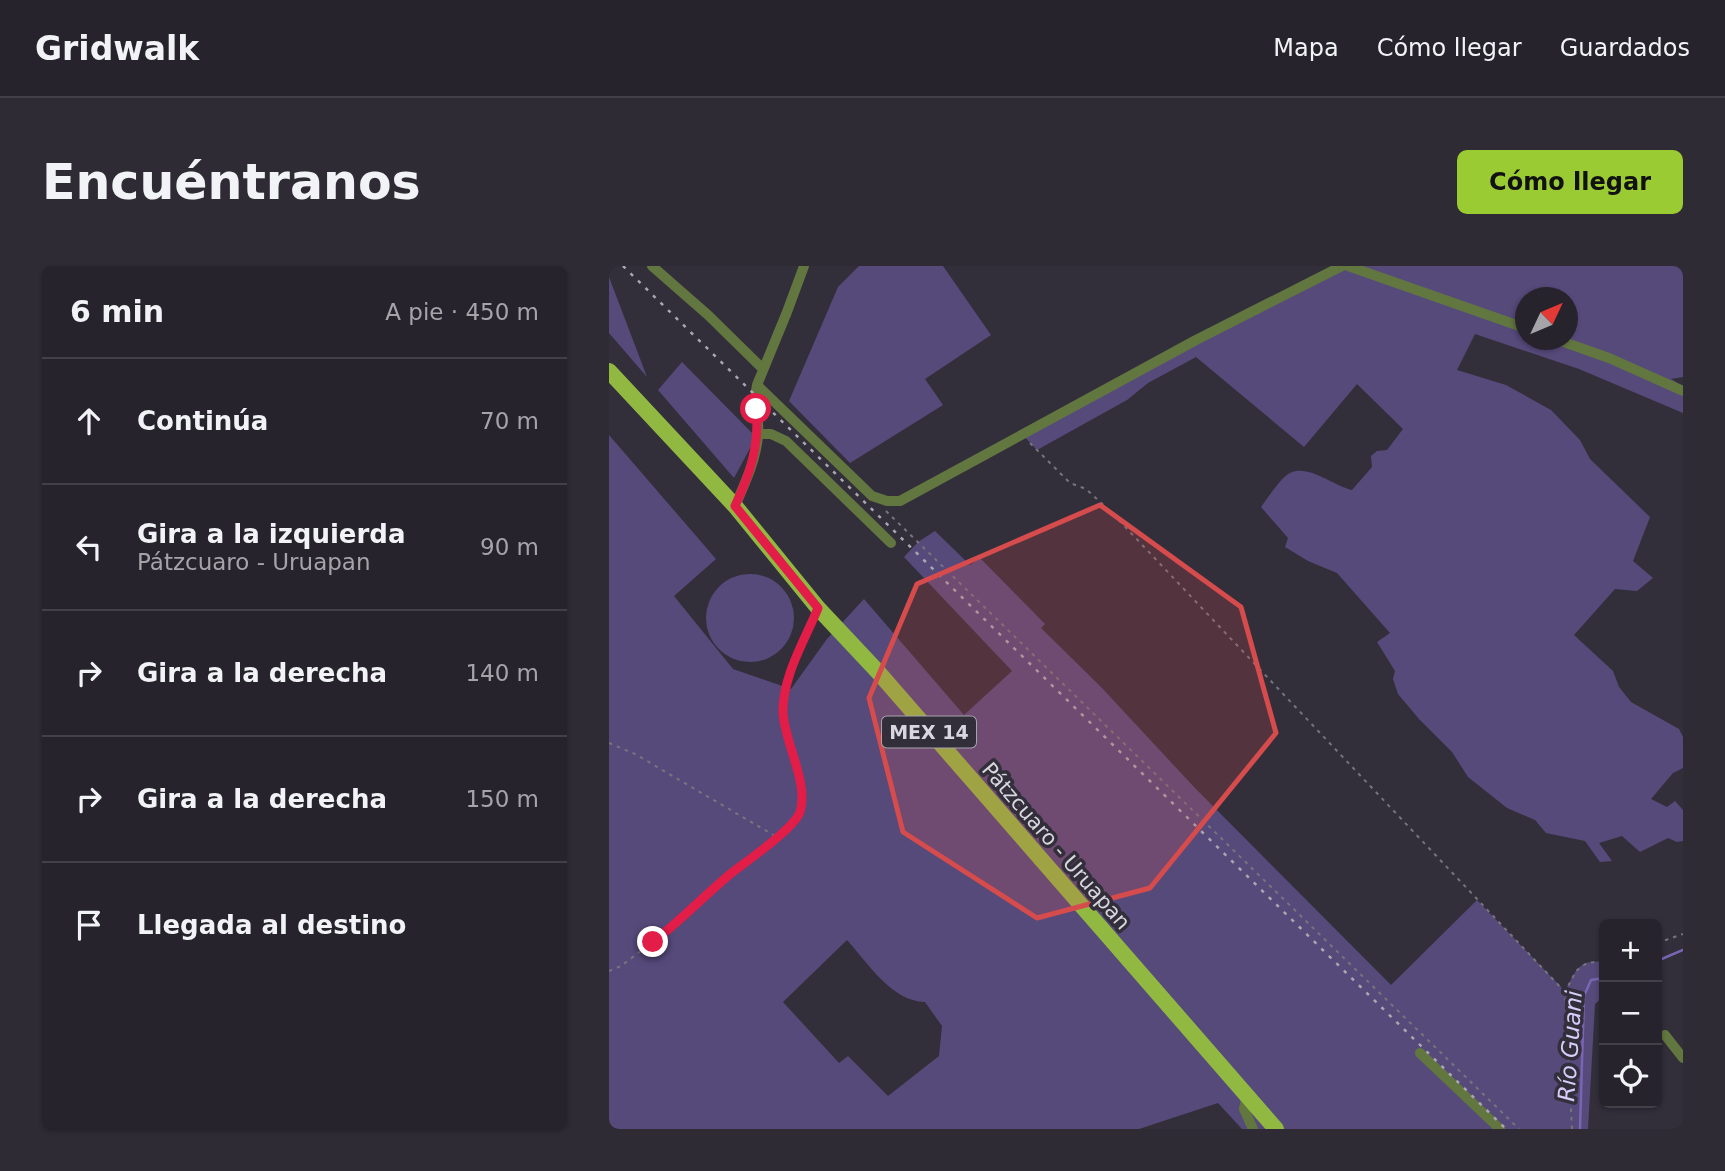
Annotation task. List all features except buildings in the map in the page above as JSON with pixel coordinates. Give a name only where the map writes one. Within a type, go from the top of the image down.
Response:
[{"type":"main road","name":"Pátzcuaro - Uruapan","points":[[609,371],[735,506],[818,608],[879,674],[1276,1129]]},
{"type":"street","points":[[652,266],[708,315],[763,369]]},
{"type":"street","points":[[735,506],[747,479],[758,434],[755,393],[757,385],[804,266]]},
{"type":"street","points":[[757,385],[872,496],[887,501],[899,501],[1196,340],[1342,266]]},
{"type":"street","points":[[1347,266],[1515,325]]},
{"type":"street","points":[[1578,347],[1683,391]]},
{"type":"street","points":[[758,434],[771,434],[786,441],[891,542]]},
{"type":"street","points":[[1665,1035],[1683,1058]]},
{"type":"street","points":[[1420,1053],[1500,1129]]},
{"type":"street","points":[[1247,1094],[1244,1109],[1252,1129]]},
{"type":"path","points":[[1037,450],[1070,483],[1086,489],[1112,513],[1565,992]]},
{"type":"path","points":[[872,496],[1519,1129]]},
{"type":"path","points":[[609,971],[621,966],[683,919],[727,877],[754,858],[796,821],[802,802],[783,715],[784,696],[818,608]]},
{"type":"path","points":[[609,743],[635,754],[776,836]]},
{"type":"path","points":[[1662,941],[1683,934]]},
{"type":"path","points":[[1572,1129],[1565,992],[1576,971],[1587,963],[1599,962]]},
{"type":"highlighted area","points":[[1100,505],[1241,607],[1276,733],[1150,888],[1037,918],[903,832],[869,698],[917,584]]},
{"type":"shaded area","points":[[859,266],[943,266],[991,335],[925,379],[943,405],[850,463],[789,401],[838,287]]},
{"type":"shaded area","points":[[1342,266],[1683,266],[1683,377],[1671,379],[1683,386],[1683,413],[1579,369],[1523,350],[1578,350],[1578,287],[1515,287],[1515,347],[1475,334],[1457,370],[1506,385],[1551,410],[1580,440],[1590,459],[1650,517],[1633,561],[1653,578],[1637,591],[1615,589],[1574,635],[1613,671],[1619,687],[1631,702],[1679,729],[1683,737],[1683,768],[1673,773],[1651,799],[1667,807],[1675,801],[1683,810],[1683,841],[1677,842],[1668,838],[1640,852],[1622,836],[1599,843],[1612,861],[1600,862],[1585,841],[1546,833],[1535,820],[1507,808],[1468,777],[1452,752],[1398,694],[1393,679],[1395,671],[1377,642],[1390,633],[1337,573],[1308,561],[1285,547],[1288,538],[1261,507],[1282,479],[1290,473],[1305,471],[1352,490],[1372,467],[1371,456],[1377,451],[1387,450],[1403,429],[1357,384],[1304,447],[1196,357],[1148,383],[1127,400],[1037,450],[1022,434]]},
{"type":"shaded area","points":[[609,277],[647,377],[609,333]]},
{"type":"shaded area","points":[[682,362],[756,437],[734,478],[658,390]]},
{"type":"shaded area","points":[[609,435],[716,559],[674,596],[733,669],[791,689],[827,639],[864,599],[964,715],[1012,671],[904,557],[918,542],[935,531],[970,565],[980,558],[1045,624],[1041,628],[1101,687],[1194,787],[1391,985],[1477,900],[1565,991],[1582,965],[1599,961],[1599,1000],[1595,1004],[1588,1129],[1242,1129],[1218,1103],[1139,1129],[609,1129]],"holes":[[[847,940],[872,969],[901,995],[925,1002],[942,1026],[939,1056],[888,1096],[848,1056],[839,1063],[783,1002]]]},
{"type":"shaded area","points":[[750,574],[767,578],[781,587],[790,601],[794,618],[790,635],[781,649],[767,658],[750,662],[733,658],[719,649],[710,635],[706,618],[710,601],[719,587],[733,578]]},
{"type":"waterway","name":"Río Guani","points":[[1662,959],[1683,950]]},
{"type":"waterway","name":"Río Guani","points":[[1580,1129],[1584,996],[1591,980],[1599,979]]},
{"type":"railway","points":[[623,266],[1506,1129]]},
{"type":"route","points":[[653,942],[796,821],[802,802],[783,715],[784,696],[818,608],[735,506],[754,455],[758,434],[756,409]]}]
